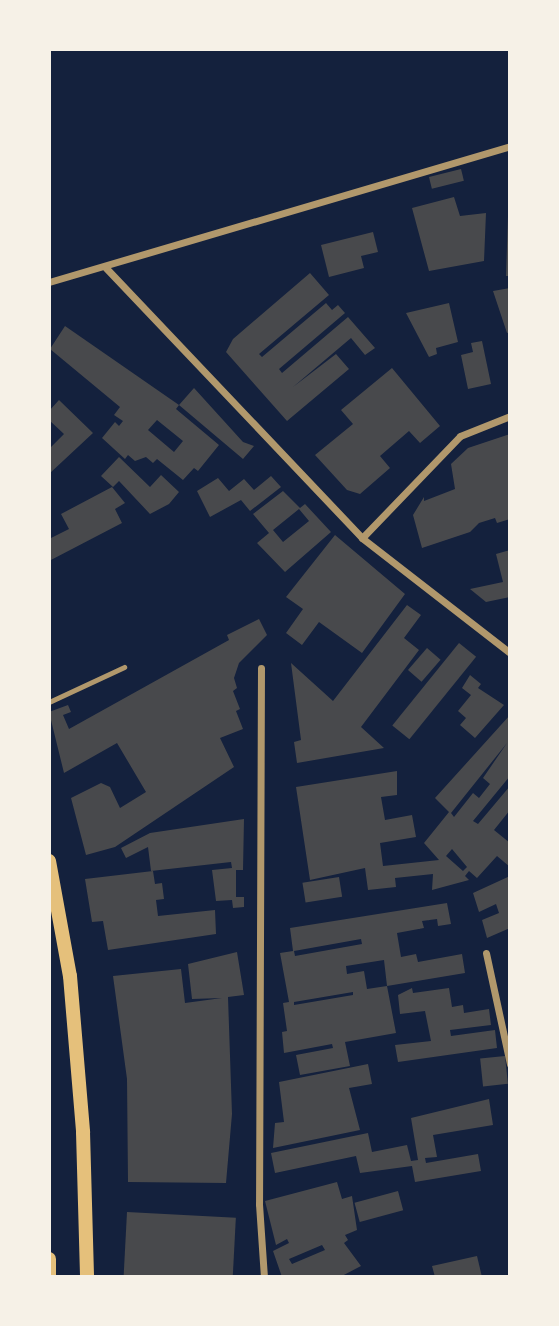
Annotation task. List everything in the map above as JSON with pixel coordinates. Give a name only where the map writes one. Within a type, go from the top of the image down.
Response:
[{"type":"main road","points":[[49,861],[70,976],[83,1132],[87,1277]]},
{"type":"main road","points":[[49,1259],[49,1277]]},
{"type":"street","points":[[49,282],[106,268],[510,146]]},
{"type":"street","points":[[106,268],[362,538],[510,653]]},
{"type":"street","points":[[362,538],[460,436],[510,416]]},
{"type":"street","points":[[261,668],[259,1204],[264,1277]]},
{"type":"street","points":[[486,953],[510,1064]]},
{"type":"lane","points":[[49,702],[124,667]]},
{"type":"building","points":[[461,169],[464,181],[432,189],[429,177]]},
{"type":"building","points":[[454,197],[460,216],[486,213],[484,261],[429,271],[412,208]]},
{"type":"building","points":[[508,216],[510,276],[506,276]]},
{"type":"building","points":[[373,232],[378,252],[361,256],[364,268],[329,277],[321,245]]},
{"type":"building","points":[[310,273],[329,295],[259,354],[262,357],[326,303],[332,310],[338,305],[345,313],[279,369],[282,373],[348,317],[375,348],[365,355],[351,338],[293,387],[336,354],[349,369],[287,421],[226,352],[233,339]]},
{"type":"building","points":[[510,288],[510,332],[507,333],[493,291]]},
{"type":"building","points":[[449,303],[458,342],[436,348],[437,354],[429,357],[406,313]]},
{"type":"building","points":[[65,326],[179,405],[176,409],[219,445],[198,471],[194,468],[183,480],[157,459],[153,463],[146,457],[135,461],[128,455],[125,459],[102,438],[115,422],[119,426],[123,421],[114,415],[120,407],[50,349]],"holes":[[[157,420],[183,441],[174,452],[148,430]]]},
{"type":"building","points":[[482,341],[491,384],[468,389],[461,355],[473,352],[471,343]]},
{"type":"building","points":[[392,368],[440,426],[420,443],[409,431],[380,456],[390,468],[360,494],[347,490],[315,455],[353,424],[341,410]]},
{"type":"building","points":[[194,388],[243,442],[254,446],[243,459],[179,405]]},
{"type":"building","points":[[59,400],[93,433],[49,474],[49,449],[64,434],[49,420],[49,411]]},
{"type":"building","points":[[510,434],[510,519],[497,523],[495,518],[479,523],[470,532],[422,548],[413,515],[424,497],[424,501],[455,489],[451,464],[468,448]]},
{"type":"building","points":[[119,457],[150,487],[161,475],[179,492],[169,504],[150,514],[119,481],[113,487],[101,476]]},
{"type":"building","points":[[271,476],[281,487],[250,511],[241,500],[210,517],[197,491],[218,478],[229,491],[244,479],[254,490]]},
{"type":"building","points":[[112,487],[125,503],[115,509],[122,523],[49,561],[49,539],[69,529],[61,514]]},
{"type":"building","points":[[283,491],[300,508],[305,504],[331,532],[285,572],[257,543],[269,533],[253,514]],"holes":[[[299,509],[309,521],[283,542],[273,530]]]},
{"type":"building","points":[[335,535],[405,594],[362,653],[319,622],[302,645],[286,633],[303,609],[286,597]]},
{"type":"building","points":[[510,550],[510,597],[486,602],[470,589],[503,582],[496,554]]},
{"type":"building","points":[[407,605],[421,615],[404,638],[419,650],[361,727],[384,748],[297,763],[294,742],[301,740],[291,663],[333,701]]},
{"type":"building","points":[[259,619],[267,635],[239,663],[234,678],[237,688],[233,691],[240,709],[236,711],[243,729],[220,738],[234,767],[115,847],[86,855],[71,798],[101,783],[110,787],[120,808],[146,792],[117,743],[64,773],[49,712],[68,705],[71,712],[63,715],[69,729],[229,640],[227,635]]},
{"type":"building","points":[[459,643],[476,657],[409,739],[392,725]]},
{"type":"building","points":[[427,648],[441,660],[422,682],[408,670]]},
{"type":"building","points":[[470,675],[481,684],[478,688],[504,705],[475,738],[460,725],[466,718],[458,711],[471,695],[462,688]]},
{"type":"building","points":[[510,715],[510,776],[473,821],[478,824],[510,786],[510,810],[494,830],[510,843],[510,867],[497,856],[477,878],[469,871],[465,876],[469,880],[432,890],[433,874],[395,878],[396,887],[368,890],[365,868],[310,880],[296,787],[397,771],[397,795],[381,797],[385,820],[412,815],[416,837],[380,843],[383,866],[439,860],[424,843],[449,812],[435,798]],"holes":[[[507,743],[483,778],[490,784],[479,798],[473,793],[454,817],[451,813]],[[452,849],[467,867],[463,871],[446,856]]]},
{"type":"building","points":[[244,819],[243,870],[236,870],[236,897],[244,897],[244,907],[233,908],[232,900],[216,901],[212,870],[232,868],[231,862],[151,871],[148,847],[126,858],[121,848],[150,833]]},
{"type":"building","points":[[153,871],[155,884],[162,883],[164,899],[156,900],[158,916],[215,910],[216,934],[108,950],[103,921],[92,922],[85,879]]},
{"type":"building","points":[[510,876],[510,928],[487,938],[482,920],[499,913],[496,904],[479,912],[473,893]]},
{"type":"building","points":[[339,877],[342,897],[306,903],[302,883]]},
{"type":"building","points":[[447,903],[451,924],[438,926],[437,919],[422,921],[424,928],[397,933],[401,957],[416,954],[418,962],[462,954],[465,973],[387,986],[396,1033],[345,1042],[350,1066],[300,1075],[296,1055],[333,1048],[332,1044],[284,1053],[282,1032],[287,1031],[283,1003],[289,1002],[280,953],[293,951],[290,928]],"holes":[[[361,939],[362,944],[295,956],[294,951]],[[384,960],[387,986],[367,989],[364,971],[347,974],[346,966]],[[353,992],[353,995],[294,1005],[294,1002]]]},
{"type":"building","points":[[237,952],[244,995],[228,997],[232,1114],[226,1183],[128,1182],[127,1079],[113,976],[181,969],[185,1003],[222,998],[192,999],[188,964]]},
{"type":"building","points":[[412,988],[413,993],[449,988],[452,1007],[463,1005],[464,1013],[489,1009],[491,1025],[450,1030],[451,1036],[495,1030],[497,1048],[398,1062],[395,1045],[431,1041],[425,1011],[400,1014],[398,995]]},
{"type":"building","points":[[505,1056],[508,1084],[483,1086],[480,1059]]},
{"type":"building","points":[[368,1064],[372,1084],[349,1088],[360,1130],[273,1148],[275,1123],[284,1122],[279,1082]]},
{"type":"building","points":[[489,1099],[493,1125],[433,1135],[437,1157],[425,1158],[426,1163],[478,1154],[481,1171],[415,1182],[412,1166],[360,1173],[356,1156],[275,1173],[271,1153],[368,1133],[372,1152],[407,1145],[411,1161],[418,1160],[411,1118]]},
{"type":"building","points":[[337,1182],[342,1199],[352,1196],[357,1230],[345,1235],[348,1240],[344,1243],[361,1266],[340,1277],[282,1277],[273,1251],[289,1243],[287,1239],[276,1245],[265,1201]],"holes":[[[322,1245],[325,1250],[292,1264],[289,1259]]]},
{"type":"building","points":[[398,1191],[403,1210],[360,1222],[355,1203]]},
{"type":"building","points":[[127,1212],[236,1218],[233,1277],[124,1277]]},
{"type":"building","points":[[477,1256],[482,1277],[435,1277],[432,1266]]}]
